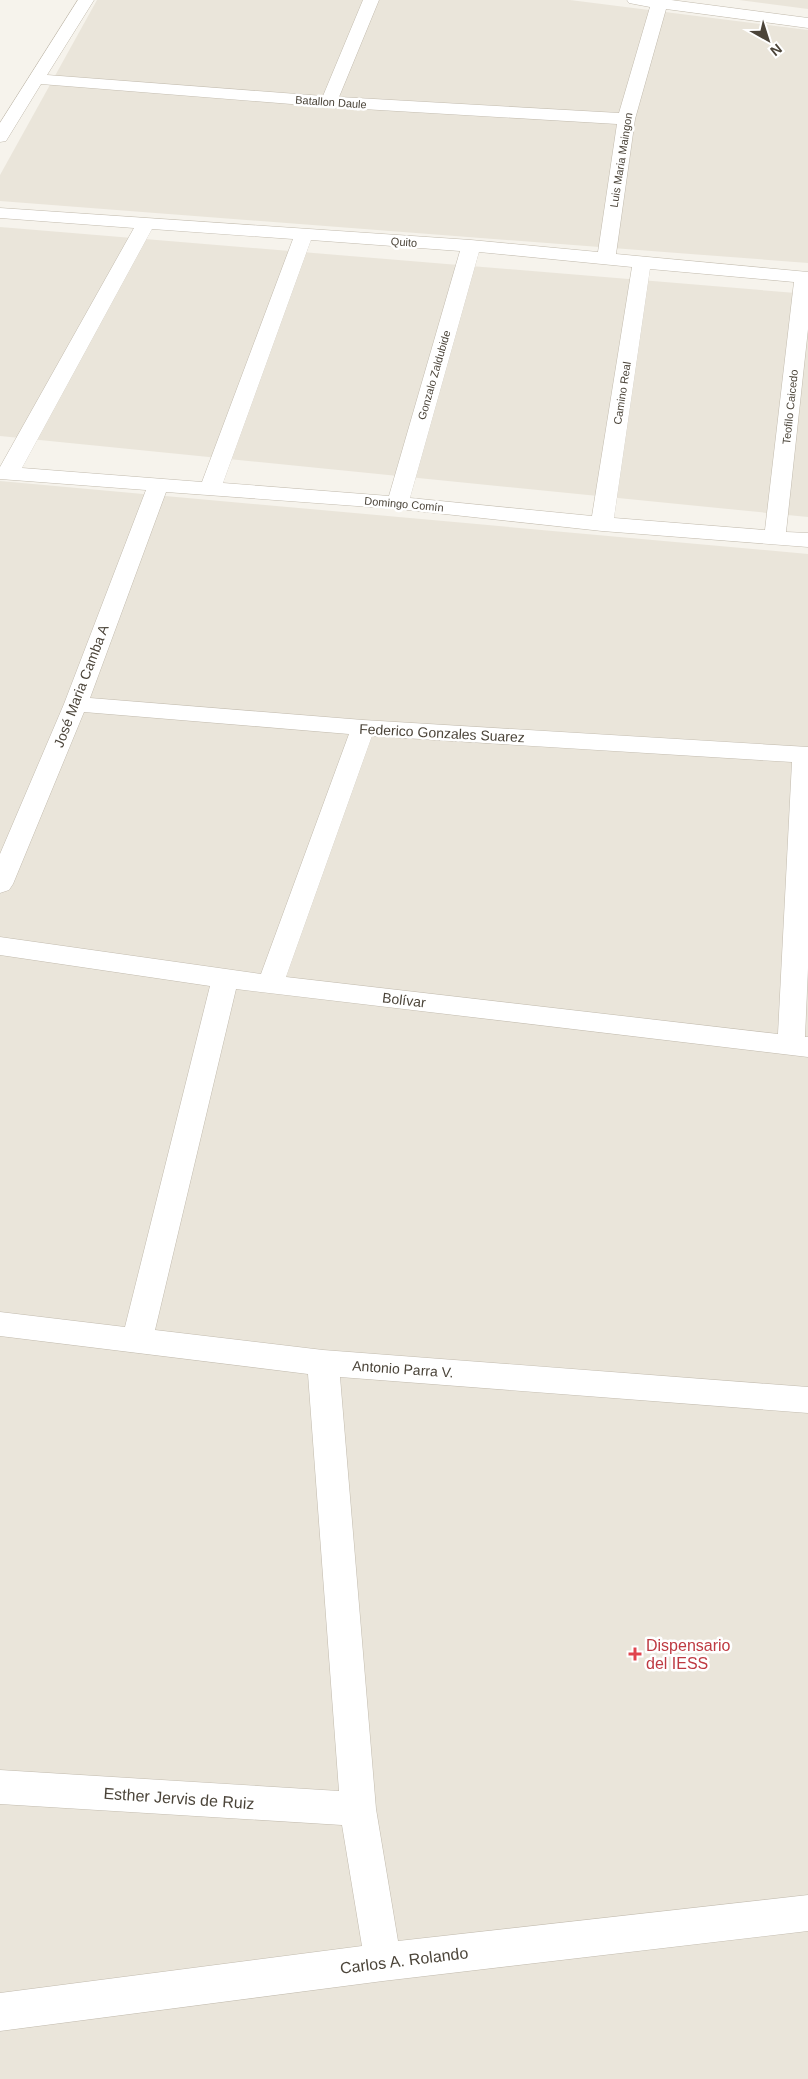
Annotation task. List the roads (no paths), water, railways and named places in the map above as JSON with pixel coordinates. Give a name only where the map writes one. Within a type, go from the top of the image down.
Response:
[{"type":"street","points":[[0,137],[86,0]]},
{"type":"street","points":[[330,102],[371,0]]},
{"type":"street","points":[[635,0],[808,23]]},
{"type":"street","name":"Luis Maria Maingon","points":[[606,259],[626,119],[659,4]]},
{"type":"street","name":"Batallon Daule","points":[[36,79],[330,102],[626,119]]},
{"type":"street","name":"Quito","points":[[0,213],[471,246],[806,278]]},
{"type":"street","points":[[4,474],[146,223]]},
{"type":"street","points":[[210,490],[304,234]]},
{"type":"street","name":"Gonzalo Zaldubide","points":[[398,503],[471,246]]},
{"type":"street","name":"Camino Real","points":[[602,524],[642,262]]},
{"type":"street","name":"Teofilo Caicedo","points":[[775,537],[806,278]]},
{"type":"street","name":"Domingo Comín","points":[[4,474],[398,503],[602,524],[808,540]]},
{"type":"street","name":"José Maria Camba A","points":[[0,884],[76,704],[158,486]]},
{"type":"street","name":"Federico Gonzales Suarez","points":[[76,704],[363,728],[807,754]]},
{"type":"street","points":[[270,984],[363,728]]},
{"type":"street","points":[[800,1045],[807,754]]},
{"type":"street","name":"Bolívar","points":[[0,946],[270,984],[800,1045]]},
{"type":"street","points":[[137,1339],[225,978]]},
{"type":"street","name":"Antonio Parra V.","points":[[0,1324],[137,1339],[323,1363],[807,1404]]},
{"type":"street","points":[[323,1363],[358,1810],[383,1962]]},
{"type":"street","name":"Esther Jervis de Ruiz","points":[[0,1787],[358,1810]]},
{"type":"street","name":"Carlos A. Rolando","points":[[0,2012],[383,1962],[808,1913]]},
{"type":"place","name":"Dispensario del IESS","points":[[635,1654]]}]
